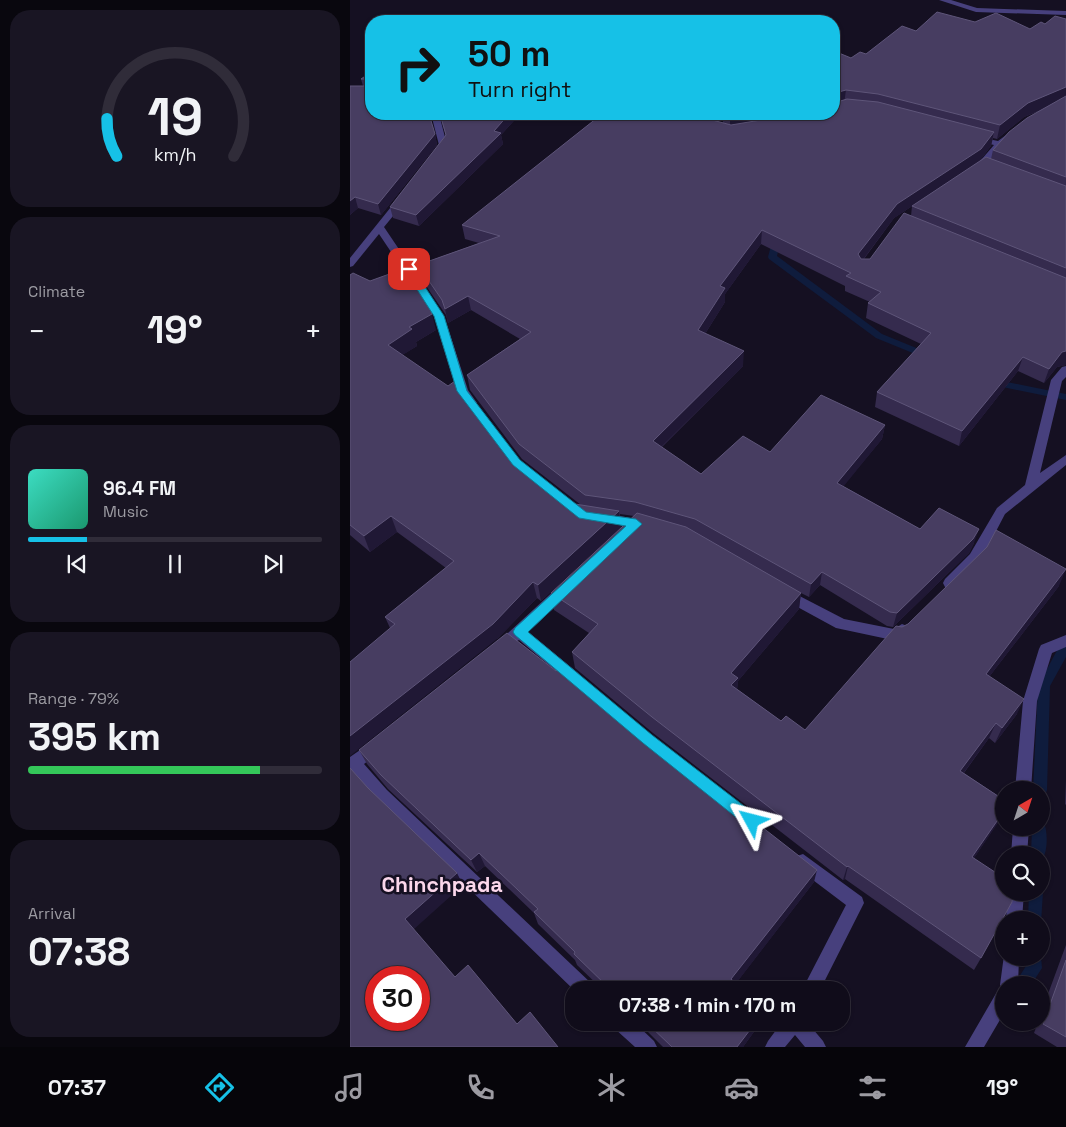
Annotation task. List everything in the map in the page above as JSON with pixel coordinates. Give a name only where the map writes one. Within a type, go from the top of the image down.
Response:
[{"type":"street","points":[[943,0],[976,10],[1066,13]]},
{"type":"street","points":[[427,166],[443,145],[437,120]]},
{"type":"street","points":[[965,177],[986,168],[1000,144],[1021,126]]},
{"type":"street","points":[[963,135],[1000,144]]},
{"type":"street","points":[[350,264],[410,188]]},
{"type":"street","points":[[380,228],[439,316],[462,391],[480,415]]},
{"type":"street","points":[[1031,486],[1057,380],[1066,370]]},
{"type":"street","points":[[941,592],[975,558],[1001,511],[1066,459]]},
{"type":"street","points":[[592,517],[654,528]]},
{"type":"street","points":[[622,537],[636,524]]},
{"type":"street","points":[[504,644],[520,632],[578,578]]},
{"type":"street","points":[[778,589],[841,624],[897,635],[910,623]]},
{"type":"street","points":[[520,632],[587,688]]},
{"type":"street","points":[[1024,781],[1030,701],[1046,649],[1066,641]]},
{"type":"street","points":[[384,739],[352,765],[577,981]]},
{"type":"street","points":[[794,855],[856,903],[816,981]]},
{"type":"street","points":[[974,1047],[995,1011]]},
{"type":"street","points":[[630,1031],[648,1047]]},
{"type":"street","points":[[774,1047],[787,1031]]},
{"type":"street","points":[[802,1031],[817,1047]]},
{"type":"building","points":[[937,12],[975,22],[996,13],[1030,29],[1041,22],[1045,24],[1055,16],[1066,19],[1066,87],[1028,103],[1000,125],[878,94],[846,90],[840,92],[840,53],[851,58],[860,52],[866,54],[902,26],[916,31]]},
{"type":"building","points":[[350,86],[365,86],[365,120],[431,120],[435,134],[378,204],[355,197],[350,201]]},
{"type":"building","points":[[1066,96],[1066,177],[993,150],[1009,132],[1027,118]]},
{"type":"building","points":[[847,99],[878,102],[994,132],[981,149],[897,204],[858,254],[861,259],[870,259],[904,213],[1066,278],[1066,351],[1062,352],[1049,369],[1023,357],[962,431],[877,392],[931,333],[868,303],[881,292],[846,276],[851,273],[762,230],[720,286],[725,288],[698,330],[744,351],[653,441],[701,474],[743,436],[770,452],[821,395],[885,425],[837,483],[920,529],[939,508],[979,529],[973,539],[897,613],[890,612],[822,572],[811,584],[695,519],[635,502],[585,495],[519,444],[467,375],[531,332],[468,296],[445,309],[442,300],[418,265],[500,236],[462,225],[594,120],[712,120],[731,125],[761,120],[840,120],[840,101]]},
{"type":"building","points":[[442,120],[504,120],[494,131],[501,133],[416,215],[390,207],[446,135]]},
{"type":"building","points":[[986,157],[1066,186],[1066,268],[912,206]]},
{"type":"building","points":[[406,268],[428,301],[432,314],[409,327],[412,329],[388,345],[448,386],[455,381],[508,452],[575,504],[619,511],[538,585],[533,582],[493,624],[350,736],[350,662],[395,624],[385,617],[454,561],[391,516],[364,536],[350,525],[350,275],[353,273],[370,281]]},
{"type":"building","points":[[637,513],[686,527],[801,593],[731,673],[738,678],[731,685],[781,721],[786,716],[805,730],[896,626],[902,627],[908,624],[987,547],[996,530],[1066,569],[986,674],[1024,699],[1002,728],[996,723],[960,771],[995,794],[995,824],[972,857],[995,872],[995,901],[1012,901],[1007,911],[995,911],[995,933],[981,958],[847,867],[652,717],[572,652],[598,624],[551,593]]},
{"type":"building","points":[[507,633],[556,671],[561,665],[639,731],[817,870],[731,979],[733,981],[602,981],[534,912],[538,909],[479,853],[471,860],[381,775],[359,750]]},
{"type":"building","points":[[350,768],[368,788],[457,873],[405,919],[455,977],[468,965],[517,1024],[530,1012],[558,1047],[350,1047]]},
{"type":"building","points":[[1066,960],[1066,1037],[1050,1028],[1050,1005]]},
{"type":"building","points":[[655,1031],[749,1031],[737,1047],[672,1047]]},
{"type":"waterway","points":[[777,238],[772,257],[879,336],[928,356]]},
{"type":"waterway","points":[[992,382],[1066,397]]},
{"type":"waterway","points":[[1040,781],[1044,686],[1066,645]]},
{"type":"waterway","points":[[1038,846],[1039,836]]},
{"type":"waterway","points":[[1035,911],[1036,901]]},
{"type":"waterway","points":[[1028,976],[1034,966]]},
{"type":"district","name":"Chinchpada","points":[[442,885]]},
{"type":"route","points":[[409,269],[439,316],[462,391],[517,463],[583,515],[636,524],[520,632],[647,739],[752,821]]}]
